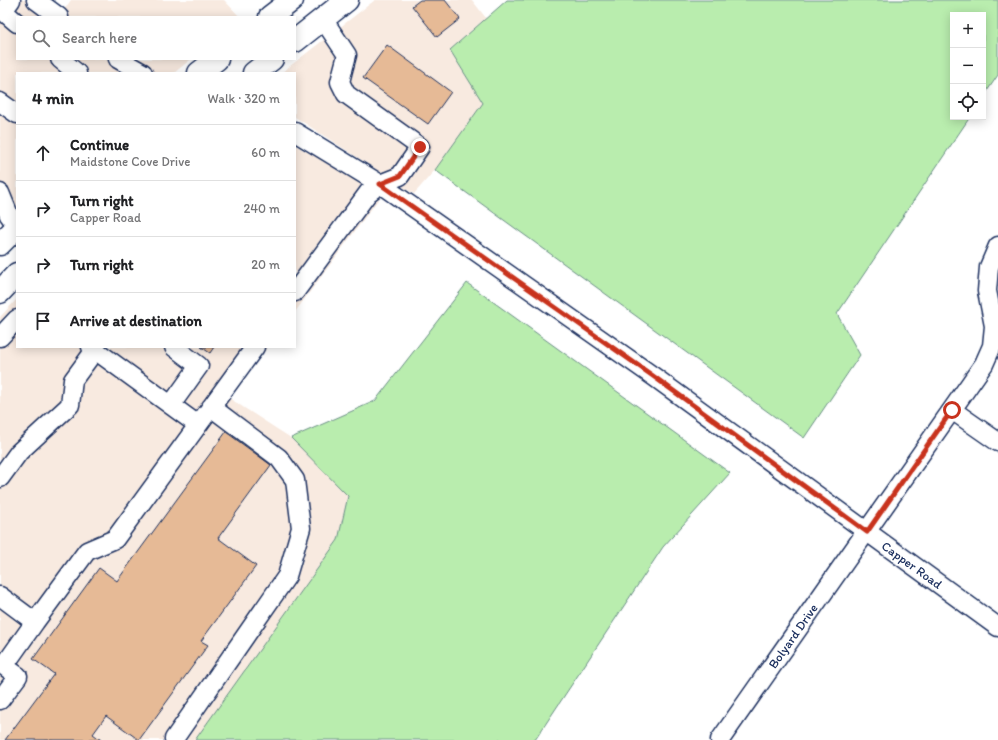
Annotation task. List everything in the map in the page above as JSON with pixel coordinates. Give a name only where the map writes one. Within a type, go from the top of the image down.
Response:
[{"type":"main road","points":[[271,16],[292,0]]},
{"type":"main road","points":[[296,40],[347,0]]},
{"type":"main road","points":[[200,72],[215,60]]},
{"type":"main road","points":[[255,72],[271,60]]},
{"type":"main road","points":[[0,244],[16,228]]},
{"type":"street","points":[[36,0],[58,16]]},
{"type":"street","points":[[5,7],[16,22]]},
{"type":"street","points":[[296,291],[368,193],[380,184],[400,176],[420,147],[346,94],[340,82],[347,55],[323,19]]},
{"type":"street","points":[[61,60],[76,72]]},
{"type":"street","points":[[121,65],[140,72]]},
{"type":"street","points":[[0,102],[16,113]]},
{"type":"street","name":"Capper Road","points":[[296,133],[380,184],[653,376],[998,627]]},
{"type":"street","points":[[0,193],[9,215],[16,226]]},
{"type":"street","name":"Bolyard Drive","points":[[720,740],[984,364],[992,346],[994,326],[987,291],[989,267],[998,246]]},
{"type":"street","points":[[0,337],[16,320]]},
{"type":"street","points":[[0,478],[19,452],[70,405],[73,380],[93,348],[198,425]]},
{"type":"street","points":[[171,405],[199,366],[175,348]]},
{"type":"street","points":[[0,700],[18,676],[2,664],[87,551],[115,539],[254,348]]},
{"type":"street","points":[[174,739],[287,576],[301,528],[295,480],[279,458],[211,407]]},
{"type":"street","points":[[952,410],[998,442]]},
{"type":"street","points":[[0,596],[35,622]]},
{"type":"shaded area","points":[[0,0],[50,0],[64,10],[71,0],[224,0],[239,16],[16,16],[16,60],[190,60],[175,72],[16,72],[16,206],[0,222]]},
{"type":"shaded area","points":[[375,0],[472,0],[486,18],[450,50],[483,103],[435,170],[414,194],[296,118],[296,72],[282,72]]},
{"type":"shaded area","points":[[296,146],[381,196],[296,311]]},
{"type":"shaded area","points":[[16,300],[16,348],[267,348],[229,398],[291,438],[348,496],[338,540],[195,740],[0,740],[0,317]]},
{"type":"green space","points":[[507,0],[998,0],[998,75],[986,93],[986,12],[950,12],[950,120],[968,120],[837,314],[860,355],[804,438],[435,170],[483,103],[450,50]]},
{"type":"green space","points":[[467,283],[730,473],[663,547],[535,740],[195,740],[338,540],[348,496],[291,438],[375,401]]},
{"type":"building","points":[[420,0],[445,0],[460,19],[437,37],[412,6]]},
{"type":"building","points":[[387,45],[451,92],[428,124],[363,78]]},
{"type":"building","points":[[202,348],[213,348],[210,353]]},
{"type":"building","points":[[226,432],[271,465],[218,538],[256,566],[201,641],[208,645],[139,740],[106,716],[93,734],[101,740],[5,740],[54,674],[33,659],[99,568],[117,581]]},
{"type":"route","points":[[420,147],[400,176],[380,184],[653,376],[867,532],[952,410]]}]
